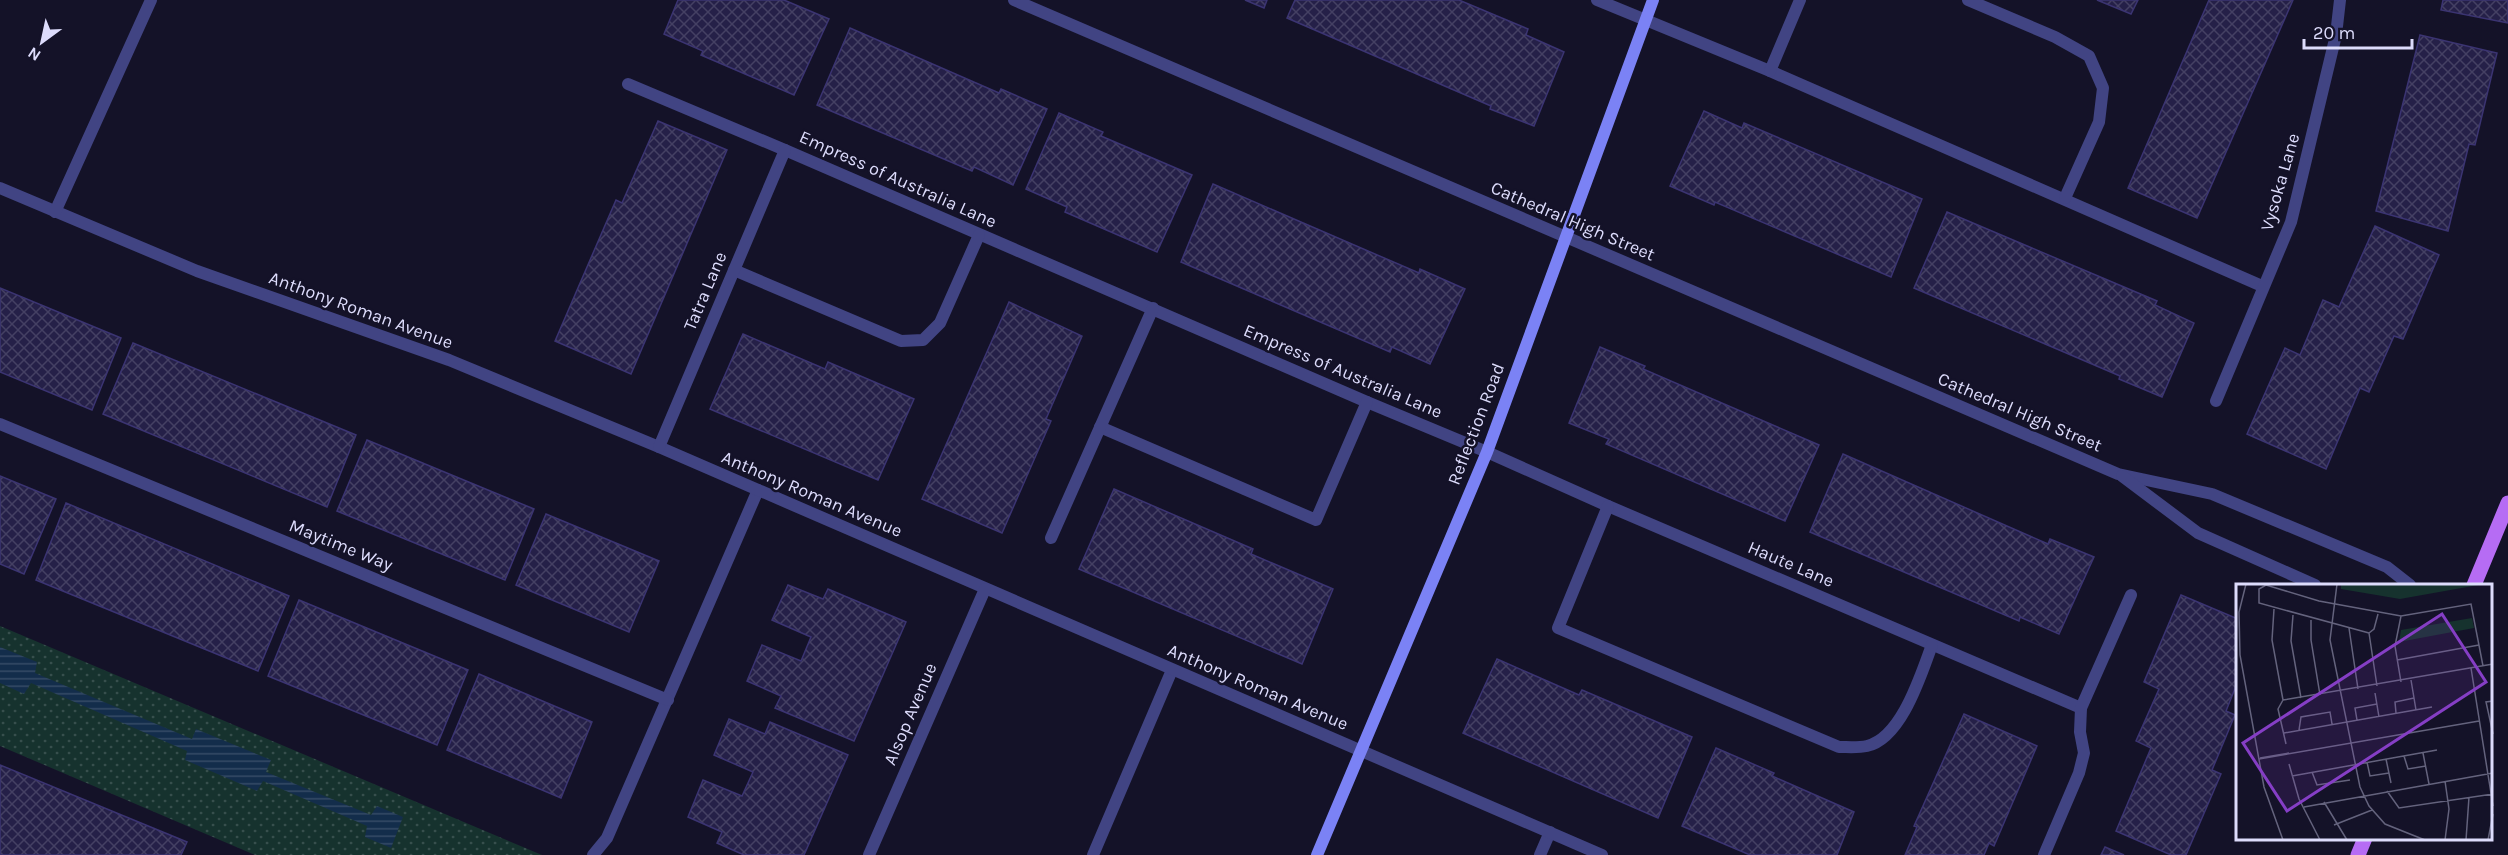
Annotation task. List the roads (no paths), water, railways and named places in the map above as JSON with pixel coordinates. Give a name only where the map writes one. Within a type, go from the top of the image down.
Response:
[{"type":"main road","points":[[2474,584],[2508,503]]},
{"type":"main road","points":[[2358,855],[2364,840]]},
{"type":"street","points":[[55,212],[151,0]]},
{"type":"street","name":"Cathedral High Street","points":[[1014,0],[2118,474],[2212,494],[2387,567],[2409,584]]},
{"type":"street","points":[[1597,0],[1770,71],[2262,286]]},
{"type":"street","name":"Reflection Road","points":[[1317,855],[1487,452],[1653,0]]},
{"type":"street","points":[[1770,71],[1800,0]]},
{"type":"street","points":[[1968,0],[2055,37],[2089,56],[2103,88],[2098,122],[2065,198]]},
{"type":"street","name":"Vysoka Lane","points":[[2216,401],[2262,286],[2291,222],[2336,35],[2340,0]]},
{"type":"street","name":"Empress of Australia Lane","points":[[628,84],[1487,452]]},
{"type":"street","name":"Tatra Lane","points":[[658,447],[785,150]]},
{"type":"street","name":"Anthony Roman Avenue","points":[[0,188],[197,271],[449,360],[658,447],[1602,855]]},
{"type":"street","points":[[734,270],[901,341],[923,340],[940,323],[979,235]]},
{"type":"street","points":[[1051,538],[1152,308]]},
{"type":"street","points":[[1100,427],[1316,520],[1367,402]]},
{"type":"street","name":"Maytime Way","points":[[0,424],[668,700]]},
{"type":"street","name":"Haute Lane","points":[[1487,452],[2081,708]]},
{"type":"street","name":"Cathedral High Street","points":[[2118,474],[2198,533],[2313,584]]},
{"type":"street","points":[[593,855],[607,837],[758,490]]},
{"type":"street","points":[[1608,506],[1558,628],[1839,747],[1869,746],[1891,731],[1908,707],[1932,645]]},
{"type":"street","name":"Alsop Avenue","points":[[868,855],[985,589]]},
{"type":"street","points":[[2044,855],[2079,773],[2084,753],[2080,732],[2081,708],[2131,595]]},
{"type":"street","points":[[1093,855],[1172,670]]},
{"type":"street","points":[[1540,855],[1550,832]]},
{"type":"water","points":[[0,647],[37,662],[35,673],[192,739],[196,729],[271,760],[266,772],[371,815],[377,806],[403,817],[391,848],[365,837],[367,826],[263,781],[257,791],[185,760],[187,751],[31,683],[24,694],[0,683]]}]
